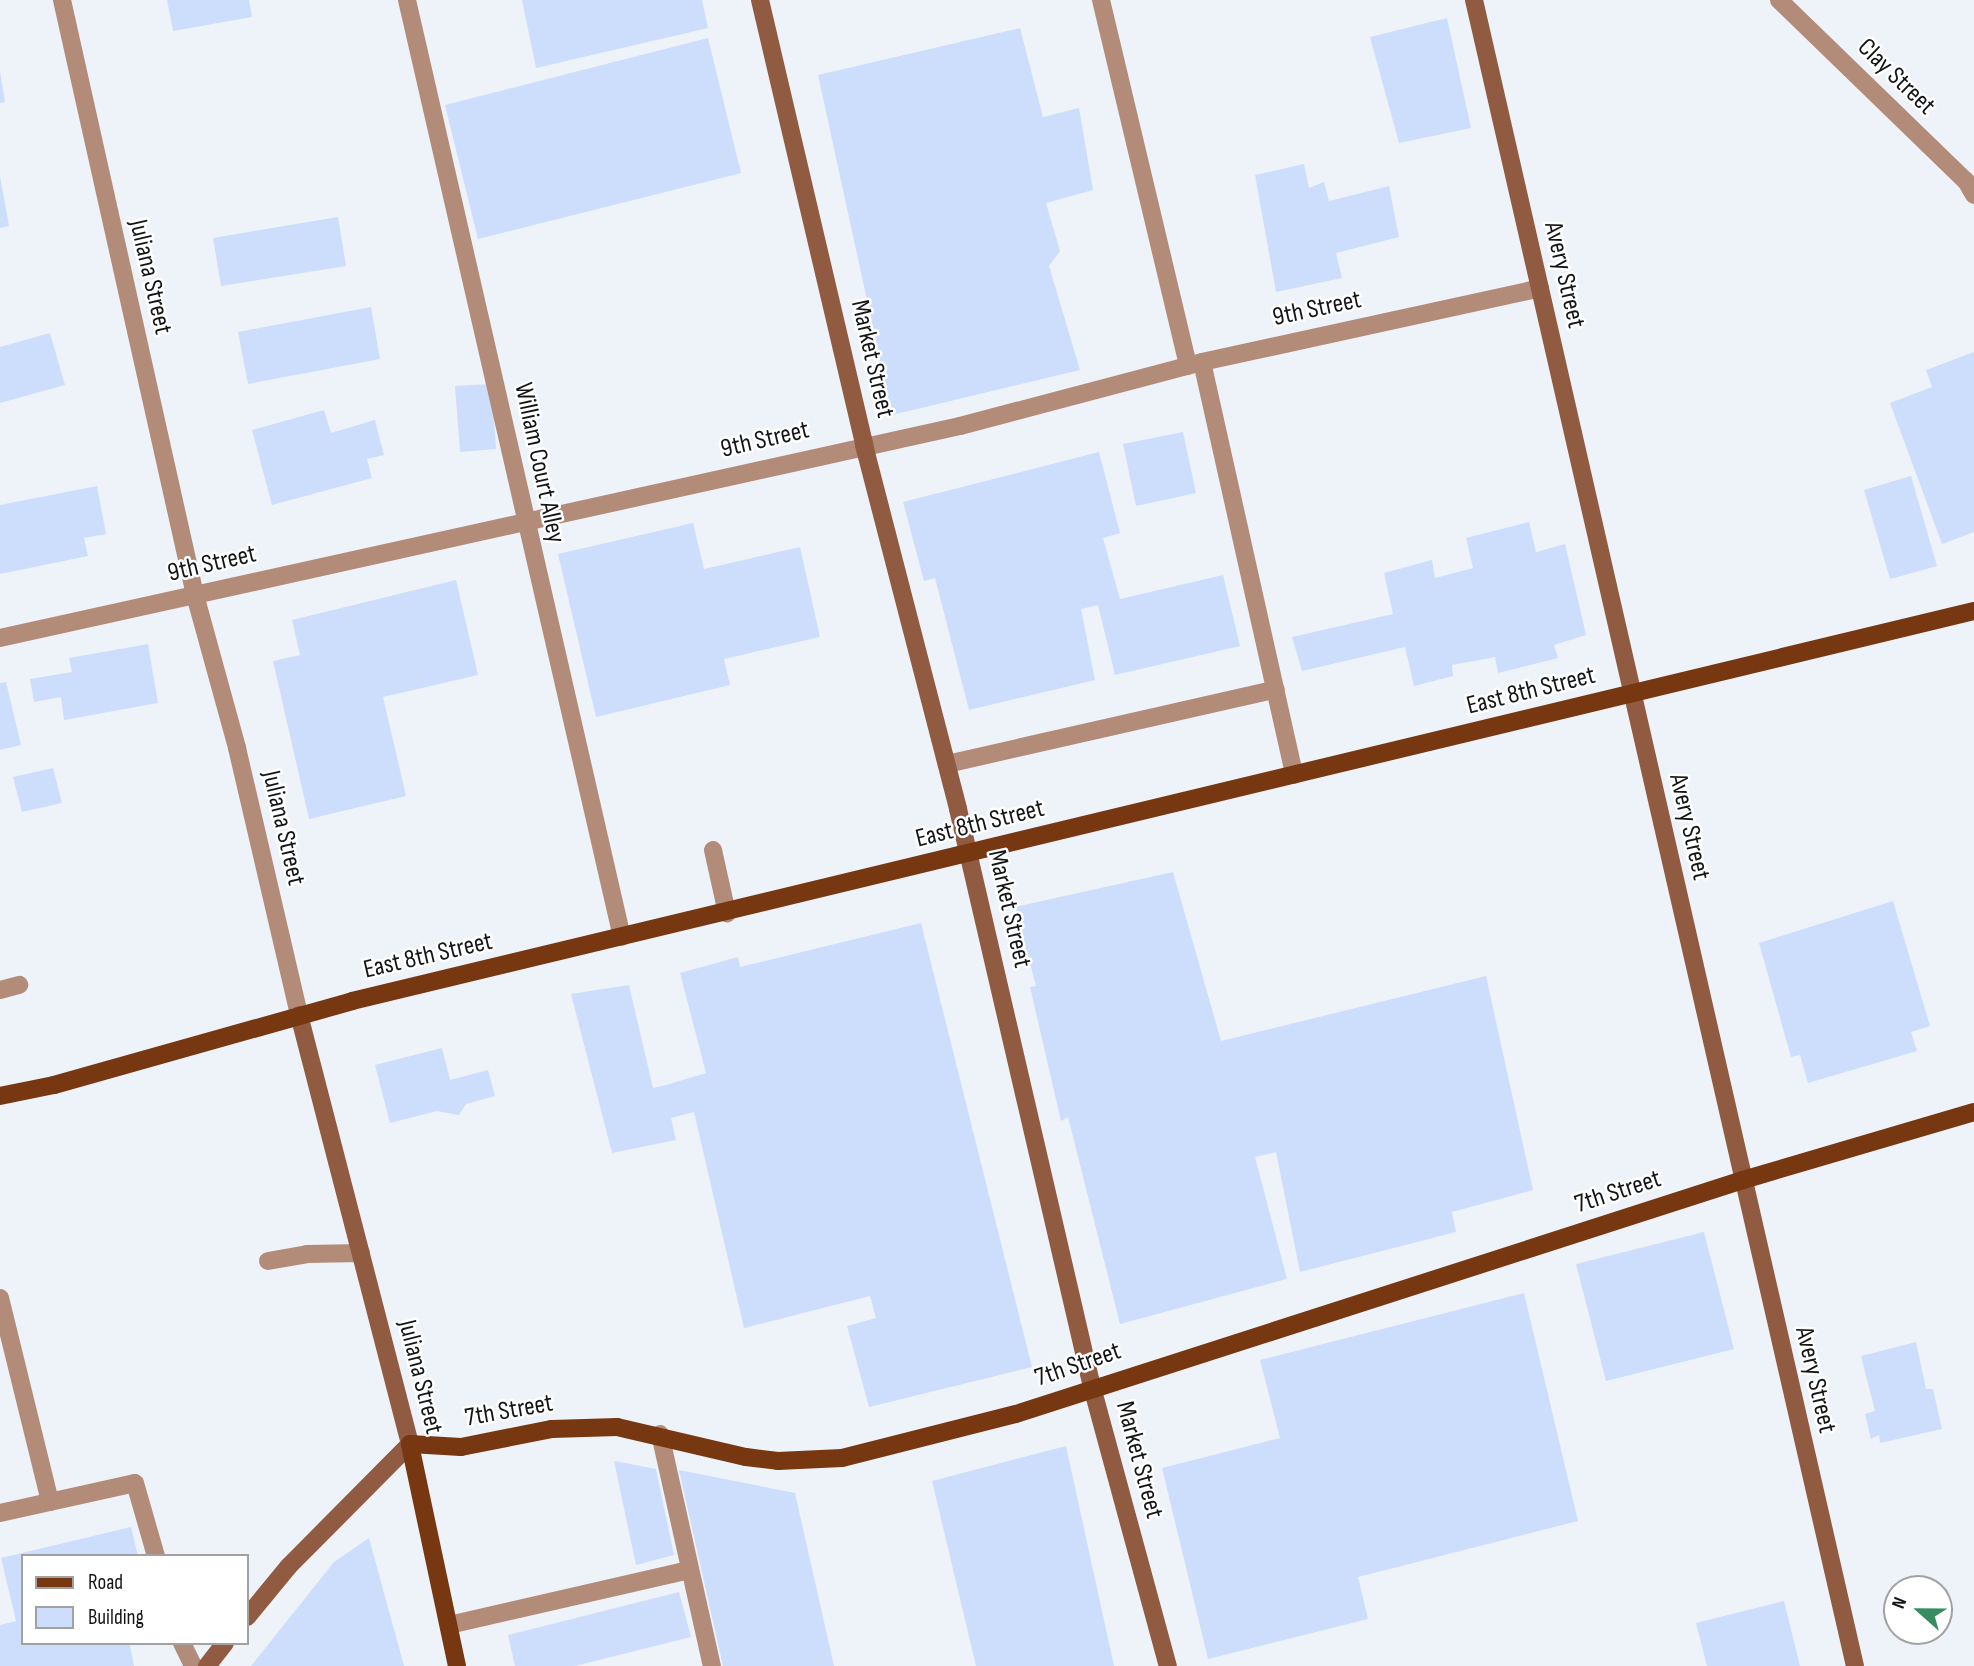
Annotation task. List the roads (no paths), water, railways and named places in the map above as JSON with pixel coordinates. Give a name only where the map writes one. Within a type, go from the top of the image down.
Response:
[{"type":"main road","name":"East 8th Street","points":[[0,1096],[54,1085],[299,1015],[1974,611]]},
{"type":"main road","name":"7th Street","points":[[410,1444],[461,1447],[585,1426],[660,1434],[778,1461],[842,1458],[1016,1414],[1092,1387],[1743,1180],[1974,1112]]},
{"type":"main road","name":"Juliana Street","points":[[410,1444],[457,1666]]},
{"type":"street","name":"Juliana Street","points":[[62,0],[195,595],[237,748],[299,1015],[410,1444]]},
{"type":"street","name":"William Court Alley","points":[[407,0],[471,265],[524,521],[622,937]]},
{"type":"street","name":"Market Street","points":[[760,0],[864,445],[969,853],[1092,1387],[1168,1666]]},
{"type":"street","points":[[1101,0],[1276,689],[1294,775]]},
{"type":"street","name":"Avery Street","points":[[1474,0],[1855,1666]]},
{"type":"street","name":"Clay Street","points":[[1779,0],[1966,181],[1974,195]]},
{"type":"street","name":"9th Street","points":[[0,638],[864,445],[961,426],[1195,364],[1540,288]]},
{"type":"street","points":[[947,764],[1276,689]]},
{"type":"street","points":[[713,850],[727,913]]},
{"type":"street","points":[[0,990],[19,985]]},
{"type":"street","points":[[268,1261],[307,1254],[361,1253]]},
{"type":"street","points":[[0,1298],[50,1502]]},
{"type":"street","points":[[660,1434],[712,1666]]},
{"type":"street","points":[[248,1616],[289,1566],[410,1444]]},
{"type":"street","points":[[0,1513],[135,1483],[155,1554]]},
{"type":"street","points":[[449,1625],[691,1570]]},
{"type":"street","points":[[183,1645],[193,1666]]},
{"type":"street","points":[[206,1666],[223,1645]]}]
